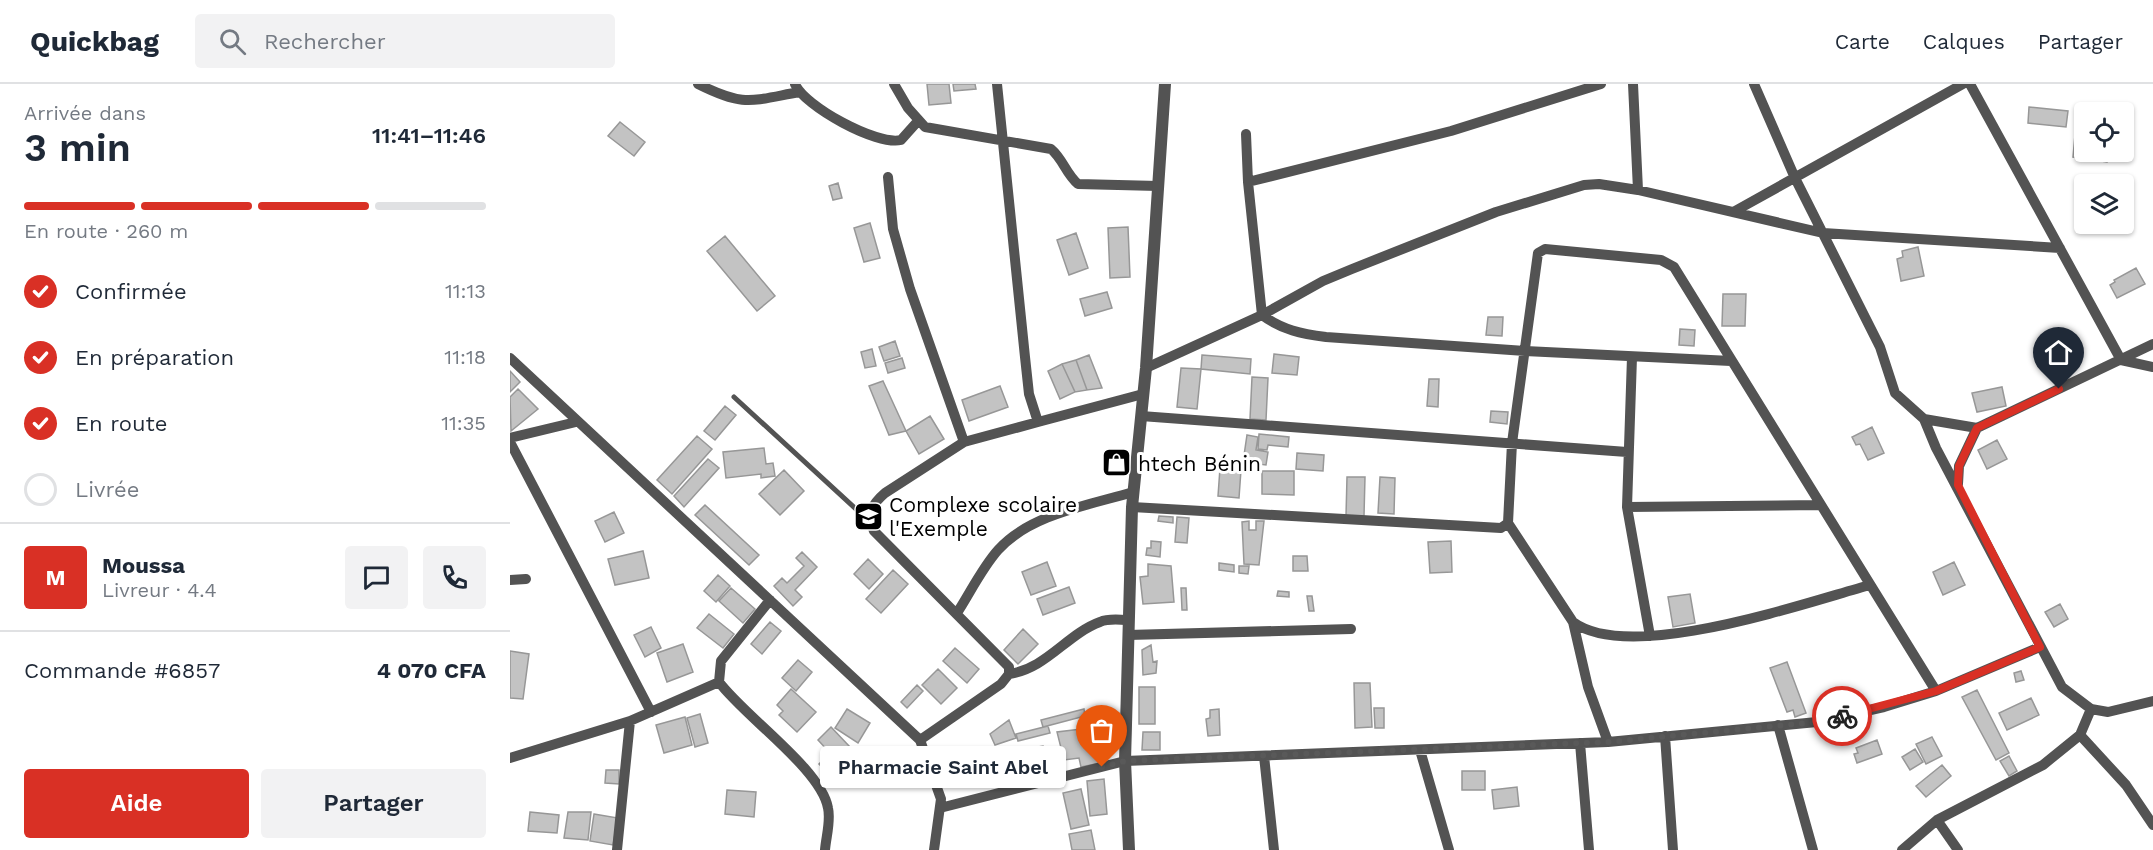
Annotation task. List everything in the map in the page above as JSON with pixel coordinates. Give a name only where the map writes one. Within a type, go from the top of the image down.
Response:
[{"type":"street","points":[[698,84],[728,99],[747,102],[797,88],[840,122],[891,141],[901,140],[918,121]]},
{"type":"street","points":[[894,84],[918,121],[936,130],[1002,139],[1051,149],[1058,155],[1070,178],[1078,184],[1158,186]]},
{"type":"street","points":[[997,84],[1024,357],[1029,394],[1038,422]]},
{"type":"street","points":[[1129,850],[1125,761],[1132,507],[1146,368],[1165,84]]},
{"type":"street","points":[[1248,182],[1451,131],[1601,84]]},
{"type":"street","points":[[1633,84],[1638,190]]},
{"type":"street","points":[[1754,84],[1795,178],[1880,347],[1895,393],[1924,419],[1936,448],[1958,485],[2062,687],[2091,709],[2108,712],[2153,701]]},
{"type":"street","points":[[1735,211],[1963,84]]},
{"type":"street","points":[[1970,84],[2121,360],[2153,368]]},
{"type":"street","points":[[1246,134],[1248,182],[1263,315],[1276,325],[1298,333],[1326,337],[1525,351],[1731,361]]},
{"type":"street","points":[[888,177],[892,229],[921,323],[964,442]]},
{"type":"street","points":[[1146,368],[1263,315],[1323,281],[1496,212],[1584,185],[1599,184],[1638,190],[1823,233],[2060,248]]},
{"type":"street","points":[[1870,585],[1734,623],[1687,633],[1650,636],[1598,633],[1584,631],[1573,622],[1508,523],[1512,443],[1535,260],[1538,253],[1545,249],[1661,260],[1668,263],[1679,274],[1936,691]]},
{"type":"street","points":[[1924,419],[1977,428],[2153,344]]},
{"type":"street","points":[[1632,357],[1627,452],[1627,507],[1650,636]]},
{"type":"street","points":[[510,358],[576,422],[920,740],[941,799],[934,850]]},
{"type":"street","points":[[1009,674],[1009,667],[1004,659],[874,531],[870,522],[870,512],[874,502],[964,442],[1143,394]]},
{"type":"street","points":[[1141,416],[1627,452]]},
{"type":"street","points":[[576,422],[510,440],[651,712]]},
{"type":"street","points":[[1958,485],[1959,466],[1977,428]]},
{"type":"street","points":[[957,613],[997,551],[1010,539],[1060,514],[1133,492]]},
{"type":"street","points":[[1627,507],[1820,505]]},
{"type":"street","points":[[1132,507],[1501,528],[1508,523]]},
{"type":"street","points":[[510,580],[526,579]]},
{"type":"street","points":[[719,682],[721,661],[770,600]]},
{"type":"street","points":[[920,740],[1000,684],[1009,674],[1022,672],[1036,665],[1100,622],[1128,620]]},
{"type":"street","points":[[1573,622],[1588,687],[1608,742]]},
{"type":"street","points":[[1128,635],[1351,629]]},
{"type":"street","points":[[940,808],[1125,761],[1608,742],[1828,719],[1936,691],[2040,647]]},
{"type":"street","points":[[511,755],[630,721],[719,682]]},
{"type":"street","points":[[719,682],[786,748],[822,790],[829,812],[825,850]]},
{"type":"street","points":[[1902,850],[1937,820],[2043,765],[2080,735],[2091,709]]},
{"type":"street","points":[[617,850],[630,721]]},
{"type":"street","points":[[1778,725],[1813,850]]},
{"type":"street","points":[[2080,735],[2126,785],[2153,825]]},
{"type":"street","points":[[1665,736],[1673,850]]},
{"type":"street","points":[[1580,743],[1589,850]]},
{"type":"street","points":[[1420,750],[1449,850]]},
{"type":"street","points":[[1264,756],[1274,850]]},
{"type":"street","points":[[1937,820],[1958,850]]},
{"type":"lane","points":[[734,398],[870,522]]},
{"type":"building","points":[[927,84],[949,84],[951,103],[929,105]]},
{"type":"building","points":[[953,84],[975,84],[976,89],[954,91]]},
{"type":"building","points":[[2029,107],[2068,111],[2066,127],[2028,123]]},
{"type":"building","points":[[620,122],[645,142],[634,156],[608,136]]},
{"type":"building","points":[[838,183],[842,198],[833,200],[829,186]]},
{"type":"building","points":[[870,223],[880,258],[864,262],[854,228]]},
{"type":"building","points":[[1128,227],[1130,277],[1110,278],[1108,228]]},
{"type":"building","points":[[1076,233],[1088,268],[1069,275],[1057,240]]},
{"type":"building","points":[[725,236],[775,296],[757,311],[707,251]]},
{"type":"building","points":[[1918,247],[1924,276],[1901,281],[1897,259],[1903,257],[1902,251]]},
{"type":"building","points":[[2136,268],[2145,284],[2117,298],[2110,285],[2115,282],[2114,280]]},
{"type":"building","points":[[1107,292],[1112,308],[1085,316],[1080,299]]},
{"type":"building","points":[[1723,294],[1746,294],[1745,326],[1722,326]]},
{"type":"building","points":[[1488,317],[1503,317],[1502,336],[1486,335]]},
{"type":"building","points":[[1680,329],[1695,330],[1694,346],[1679,345]]},
{"type":"building","points":[[895,341],[900,356],[884,361],[879,347]]},
{"type":"building","points":[[872,349],[876,366],[865,368],[861,352]]},
{"type":"building","points":[[1274,354],[1299,357],[1297,375],[1272,373]]},
{"type":"building","points":[[1089,355],[1102,388],[1087,390],[1076,360]]},
{"type":"building","points":[[1202,355],[1251,359],[1250,374],[1201,369]]},
{"type":"building","points":[[902,358],[905,368],[888,373],[885,363]]},
{"type":"building","points":[[1076,360],[1087,390],[1075,392],[1062,364]]},
{"type":"building","points":[[1062,364],[1075,392],[1060,399],[1048,371]]},
{"type":"building","points":[[1181,368],[1201,369],[1197,409],[1177,407]]},
{"type":"building","points":[[510,371],[520,382],[510,392]]},
{"type":"building","points":[[1252,377],[1268,378],[1266,420],[1250,419]]},
{"type":"building","points":[[1429,379],[1439,379],[1438,407],[1427,406]]},
{"type":"building","points":[[883,381],[906,431],[889,435],[869,386]]},
{"type":"building","points":[[1000,386],[1008,407],[969,421],[962,400]]},
{"type":"building","points":[[2002,387],[2006,406],[1977,412],[1972,393]]},
{"type":"building","points":[[518,389],[538,409],[511,431],[510,397]]},
{"type":"building","points":[[725,406],[736,415],[715,440],[704,431]]},
{"type":"building","points":[[1491,411],[1508,412],[1507,424],[1490,422]]},
{"type":"building","points":[[930,416],[944,439],[919,454],[906,431]]},
{"type":"building","points":[[1872,427],[1884,453],[1868,460],[1860,444],[1856,445],[1852,437]]},
{"type":"building","points":[[1259,434],[1289,437],[1288,447],[1268,445],[1267,450],[1258,449]]},
{"type":"building","points":[[1247,435],[1258,437],[1256,450],[1268,452],[1266,465],[1243,462]]},
{"type":"building","points":[[697,436],[712,449],[672,494],[657,480]]},
{"type":"building","points":[[1997,440],[2007,459],[1987,469],[1978,450]]},
{"type":"building","points":[[764,448],[766,464],[773,463],[775,476],[761,478],[761,474],[726,478],[723,452]]},
{"type":"building","points":[[1297,453],[1324,455],[1323,471],[1296,469]]},
{"type":"building","points":[[708,459],[719,468],[684,507],[674,496]]},
{"type":"building","points":[[1220,468],[1241,470],[1239,498],[1218,496]]},
{"type":"building","points":[[784,470],[804,491],[780,515],[759,494]]},
{"type":"building","points":[[1262,471],[1294,471],[1294,495],[1262,494]]},
{"type":"building","points":[[1347,477],[1365,477],[1364,516],[1346,516]]},
{"type":"building","points":[[1380,477],[1395,478],[1394,514],[1378,513]]},
{"type":"building","points":[[705,505],[759,555],[749,565],[695,515]]},
{"type":"building","points":[[614,512],[624,533],[605,542],[595,521]]},
{"type":"building","points":[[1159,516],[1173,517],[1173,523],[1158,521]]},
{"type":"building","points":[[1177,517],[1189,518],[1187,543],[1175,542]]},
{"type":"building","points":[[1249,521],[1249,530],[1256,530],[1256,521],[1264,521],[1259,565],[1244,564],[1242,522]]},
{"type":"building","points":[[1151,541],[1161,542],[1160,557],[1146,555],[1147,548],[1151,548]]},
{"type":"building","points":[[1451,541],[1452,572],[1430,573],[1428,542]]},
{"type":"building","points":[[643,551],[649,578],[615,585],[608,559]]},
{"type":"building","points":[[802,552],[817,567],[795,590],[802,597],[793,606],[774,586],[782,578],[787,583],[804,566],[796,558]]},
{"type":"building","points":[[1293,556],[1307,556],[1308,571],[1293,571]]},
{"type":"building","points":[[868,559],[883,574],[869,589],[854,574]]},
{"type":"building","points":[[1047,562],[1056,586],[1031,595],[1022,572]]},
{"type":"building","points":[[1954,562],[1965,585],[1943,595],[1933,572]]},
{"type":"building","points":[[1219,563],[1234,565],[1234,572],[1219,570]]},
{"type":"building","points":[[1148,564],[1171,566],[1174,602],[1143,604],[1140,577],[1148,576]]},
{"type":"building","points":[[1239,566],[1249,566],[1248,574],[1239,573]]},
{"type":"building","points":[[893,570],[908,584],[881,613],[866,599]]},
{"type":"building","points":[[718,575],[730,586],[716,602],[704,591]]},
{"type":"building","points":[[1069,587],[1075,603],[1043,615],[1037,599]]},
{"type":"building","points":[[731,588],[755,609],[743,623],[719,601]]},
{"type":"building","points":[[1181,588],[1186,588],[1187,610],[1182,610]]},
{"type":"building","points":[[1278,591],[1289,592],[1289,597],[1277,596]]},
{"type":"building","points":[[1690,594],[1695,623],[1673,627],[1668,597]]},
{"type":"building","points":[[1307,596],[1312,596],[1314,611],[1309,611]]},
{"type":"building","points":[[2060,604],[2068,619],[2054,627],[2045,612]]},
{"type":"building","points":[[709,614],[734,634],[723,648],[697,628]]},
{"type":"building","points":[[770,622],[781,631],[762,654],[751,644]]},
{"type":"building","points":[[651,627],[661,648],[645,657],[634,635]]},
{"type":"building","points":[[1023,629],[1038,644],[1018,664],[1004,650]]},
{"type":"building","points":[[683,644],[693,672],[667,682],[657,653]]},
{"type":"building","points":[[1151,645],[1153,662],[1157,661],[1156,673],[1143,675],[1142,650]]},
{"type":"building","points":[[955,648],[979,669],[967,683],[943,661]]},
{"type":"building","points":[[510,651],[529,654],[523,699],[510,698]]},
{"type":"building","points":[[798,660],[812,672],[796,691],[782,678]]},
{"type":"building","points":[[1787,662],[1806,713],[1795,717],[1793,710],[1787,712],[1770,668]]},
{"type":"building","points":[[938,669],[957,688],[941,704],[922,685]]},
{"type":"building","points":[[2021,671],[2024,680],[2016,682],[2014,673]]},
{"type":"building","points":[[1354,683],[1370,683],[1372,727],[1355,728]]},
{"type":"building","points":[[917,685],[923,691],[907,708],[901,702]]},
{"type":"building","points":[[1139,687],[1155,687],[1155,724],[1139,724]]},
{"type":"building","points":[[791,689],[816,712],[797,732],[779,715],[783,711],[777,705]]},
{"type":"building","points":[[1977,690],[2009,753],[1996,760],[1962,697]]},
{"type":"building","points":[[2031,698],[2039,715],[2007,730],[1999,713]]},
{"type":"building","points":[[1374,708],[1384,708],[1384,728],[1375,728]]},
{"type":"building","points":[[847,709],[870,723],[858,743],[835,728]]},
{"type":"building","points":[[1084,709],[1085,716],[1043,727],[1041,720]]},
{"type":"building","points":[[1219,709],[1220,735],[1208,736],[1206,719],[1210,718],[1210,710]]},
{"type":"building","points":[[700,714],[708,743],[695,747],[687,718]]},
{"type":"building","points":[[685,717],[692,745],[664,753],[656,725]]},
{"type":"building","points":[[1009,720],[1016,738],[995,745],[990,734]]},
{"type":"building","points":[[1048,726],[1050,733],[1018,741],[1016,734]]},
{"type":"building","points":[[831,727],[850,747],[826,771],[819,764],[830,753],[818,740]]},
{"type":"building","points":[[1098,727],[1100,763],[1081,767],[1079,758],[1064,760],[1057,732]]},
{"type":"building","points":[[1143,732],[1160,732],[1160,750],[1142,750]]},
{"type":"building","points":[[1932,737],[1942,756],[1926,764],[1916,744]]},
{"type":"building","points":[[1877,740],[1882,754],[1857,763],[1854,754],[1858,753],[1856,748]]},
{"type":"building","points":[[1043,746],[1046,766],[1022,770],[1019,750]]},
{"type":"building","points":[[1915,749],[1923,762],[1910,770],[1902,757]]},
{"type":"building","points":[[2009,756],[2017,771],[2009,776],[2000,761]]},
{"type":"building","points":[[1942,765],[1951,776],[1926,797],[1916,786]]},
{"type":"building","points":[[606,770],[619,770],[619,784],[605,783]]},
{"type":"building","points":[[1462,771],[1485,771],[1485,790],[1462,790]]},
{"type":"building","points":[[1104,779],[1107,814],[1090,816],[1087,781]]},
{"type":"building","points":[[1517,787],[1519,806],[1494,809],[1492,790]]},
{"type":"building","points":[[1081,789],[1089,825],[1071,829],[1063,793]]},
{"type":"building","points":[[727,790],[756,792],[754,817],[725,814]]},
{"type":"building","points":[[530,812],[559,815],[557,833],[528,831]]},
{"type":"building","points":[[568,812],[591,812],[588,840],[564,838]]},
{"type":"building","points":[[594,814],[618,818],[613,845],[590,841]]},
{"type":"building","points":[[1091,830],[1095,850],[1072,850],[1069,834]]},
{"type":"way so far","points":[[1102,767],[1125,761],[1608,742],[1817,722],[1842,716]]},
{"type":"place","name":"htech Bénin","points":[[1117,463]]},
{"type":"place","name":"Complexe scolaire l'Exemple","points":[[868,516]]},
{"type":"place","name":"Pharmacie Saint Abel","points":[[1102,767]]},
{"type":"route","points":[[1842,716],[1936,691],[2040,647],[1958,485],[1959,466],[1977,428],[2059,389]]}]
